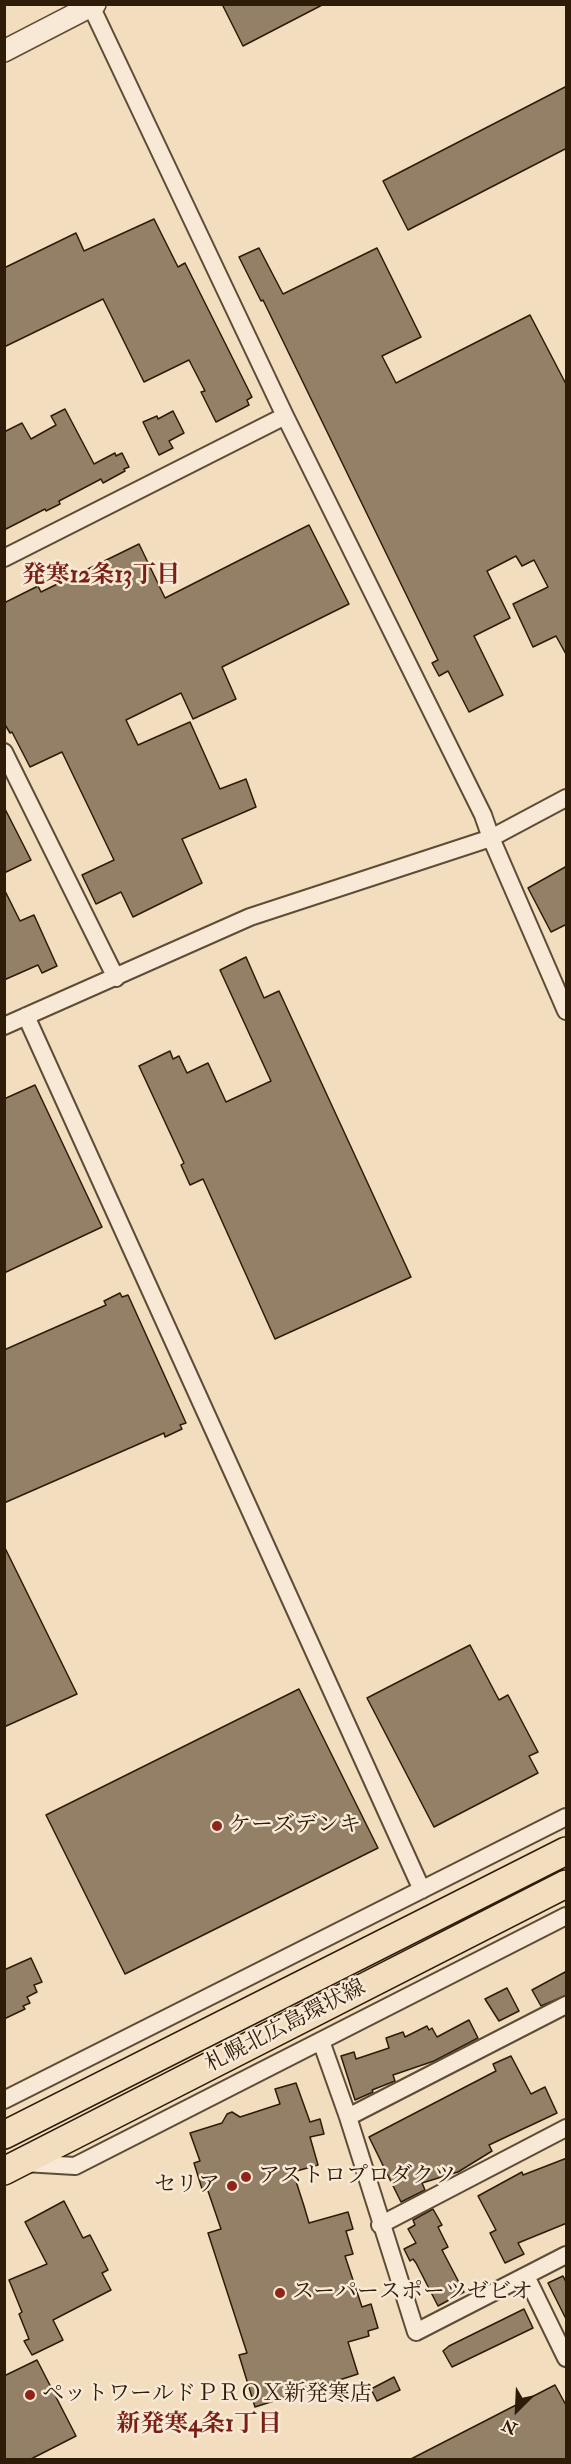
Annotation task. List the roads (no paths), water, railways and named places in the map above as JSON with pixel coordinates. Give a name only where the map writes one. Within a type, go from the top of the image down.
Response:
[{"type":"main road","name":"札幌北広島環状線","points":[[4,2135],[567,1851]]},
{"type":"main road","name":"札幌北広島環状線","points":[[12,2167],[567,1884]]},
{"type":"street","points":[[4,51],[92,5],[285,416],[483,815],[567,1011]]},
{"type":"street","points":[[4,558],[285,416]]},
{"type":"street","points":[[4,752],[116,978]]},
{"type":"street","points":[[4,1026],[255,915],[491,838],[567,798]]},
{"type":"street","points":[[26,1016],[422,1890]]},
{"type":"street","points":[[4,2100],[567,1817]]},
{"type":"street","points":[[12,2167],[75,2166],[567,1916]]},
{"type":"street","points":[[348,2117],[567,2005]]},
{"type":"street","points":[[321,2041],[348,2117],[380,2225],[416,2332],[567,2255]]},
{"type":"street","points":[[380,2225],[567,2128]]},
{"type":"street","points":[[526,2276],[567,2358]]},
{"type":"place","name":"ケーズデンキ","points":[[217,1826]]},
{"type":"place","name":"アストロプロダクツ","points":[[246,2177]]},
{"type":"place","name":"セリア","points":[[232,2186]]},
{"type":"place","name":"スーパースポーツゼビオ","points":[[280,2293]]},
{"type":"place","name":"ペットワールドＰＲＯＸ新発寒店","points":[[30,2395]]},
{"type":"district","name":"発寒12条13丁目","points":[[101,577]]},
{"type":"district","name":"新発寒4条1丁目","points":[[199,2426]]}]
